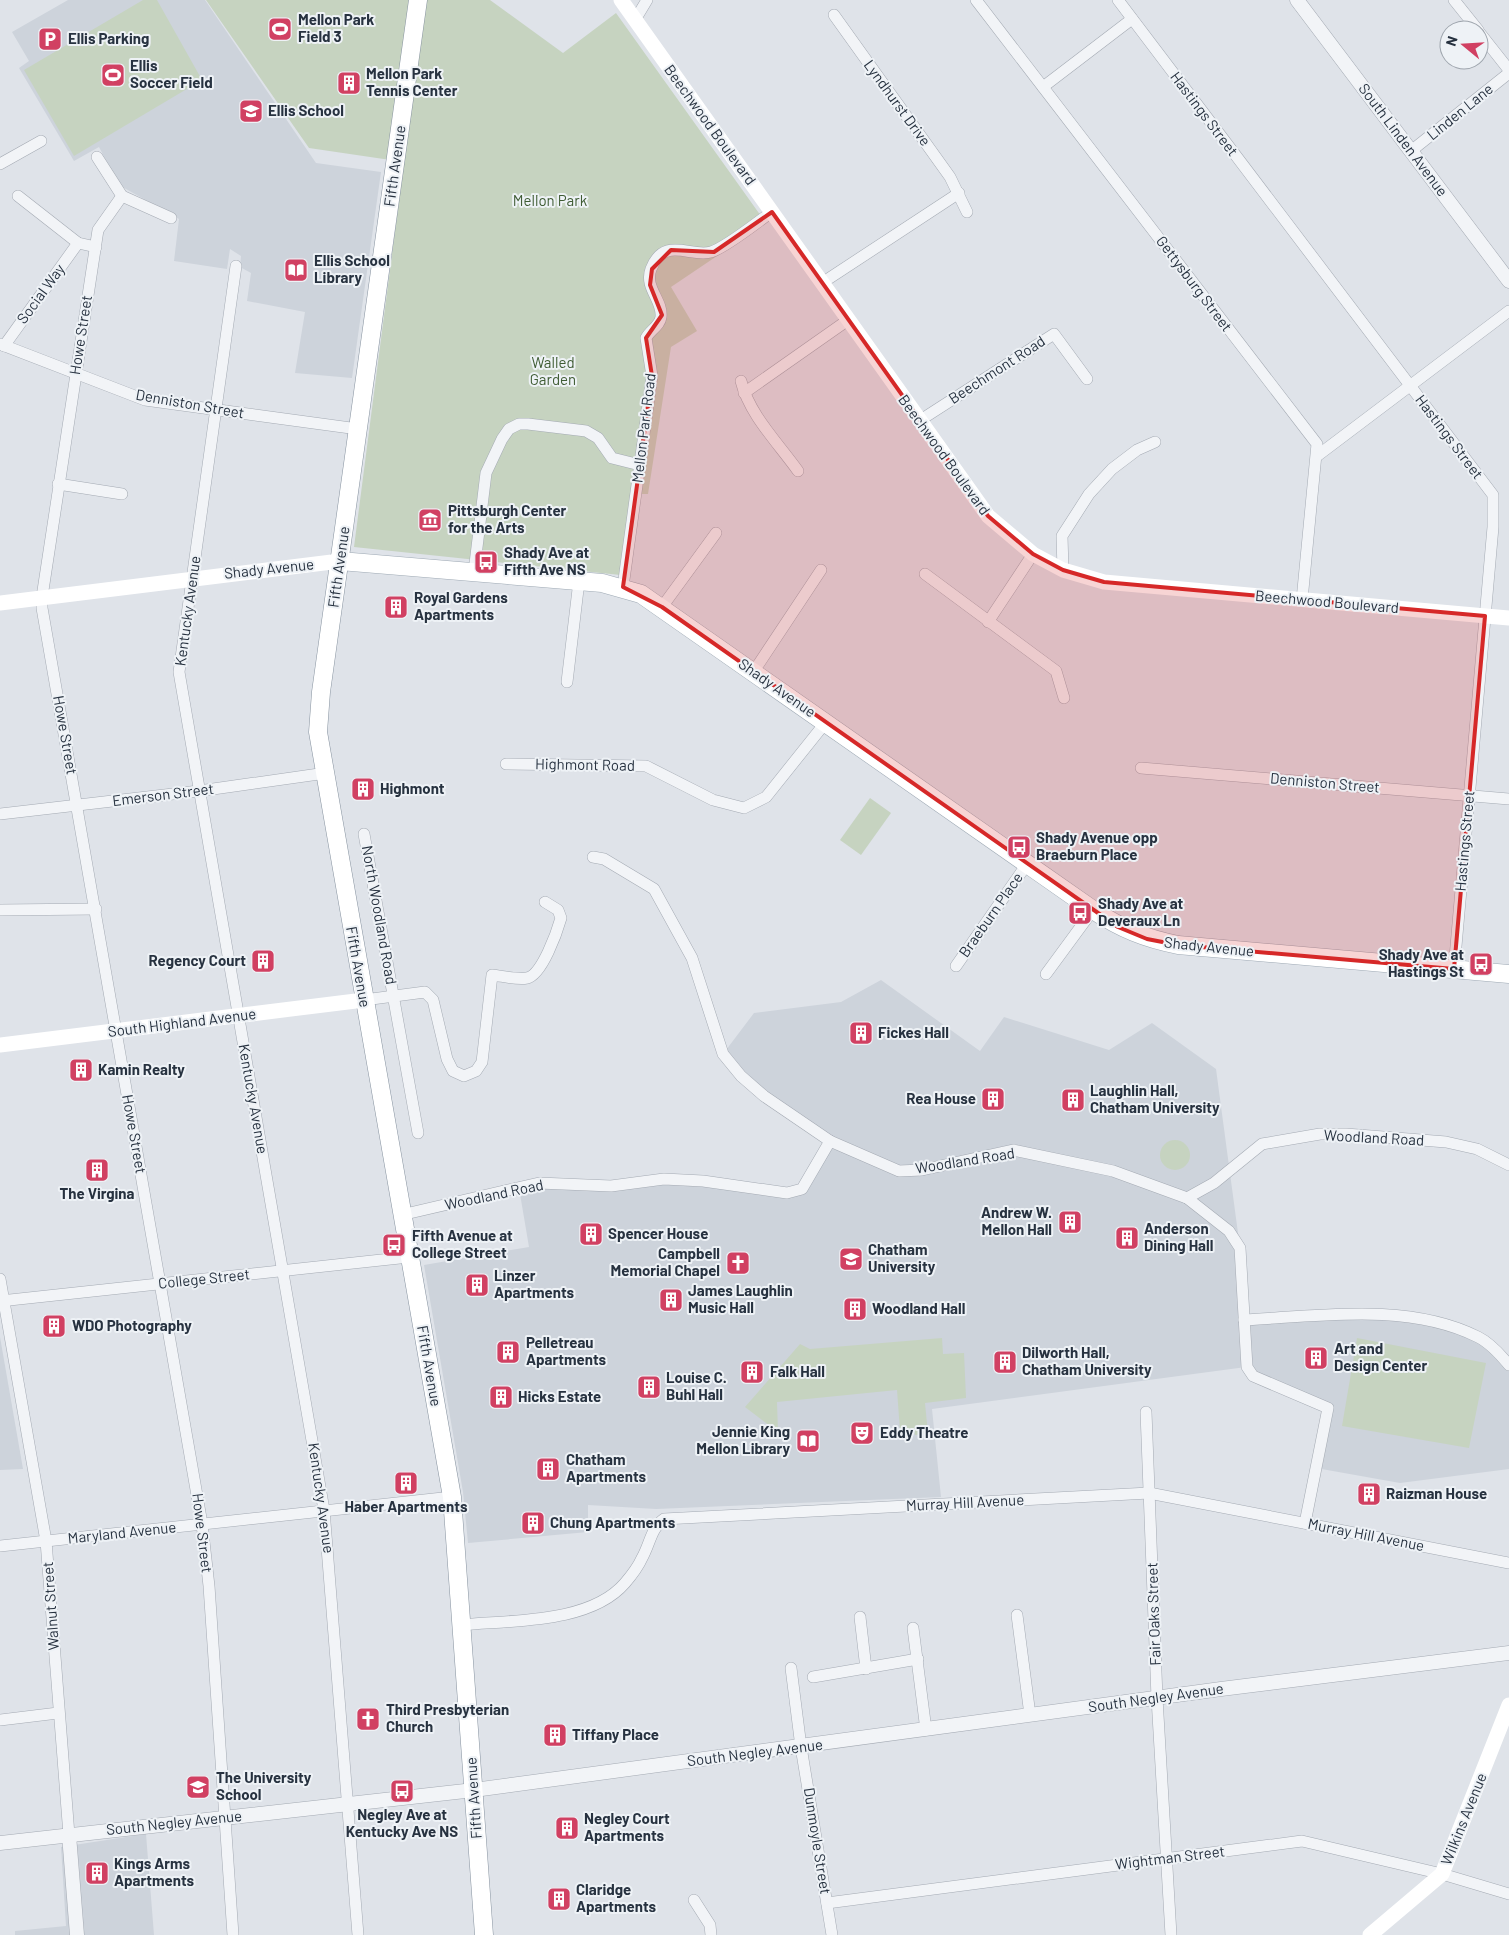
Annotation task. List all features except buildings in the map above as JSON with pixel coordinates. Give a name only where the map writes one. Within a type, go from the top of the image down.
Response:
[{"type":"main road","name":"Fifth Avenue","points":[[418,0],[319,712],[318,732],[401,1215],[452,1497],[484,1935]]},
{"type":"main road","name":"Beechwood Boulevard","points":[[621,0],[988,516],[1033,554],[1063,570],[1104,582],[1509,618]]},
{"type":"main road","name":"Shady Avenue","points":[[0,603],[192,577],[340,561],[579,581],[623,587],[641,594],[662,607],[1118,927],[1147,939],[1178,945],[1509,974]]},
{"type":"main road","name":"South Highland Avenue","points":[[0,1044],[116,1032],[364,1000]]},
{"type":"main road","name":"Wilkins Avenue","points":[[1370,1935],[1442,1874],[1509,1705]]},
{"type":"street","points":[[635,20],[647,0]]},
{"type":"street","name":"Gettysburg Street","points":[[976,0],[1317,444],[1302,600]]},
{"type":"street","name":"Hastings Street","points":[[1118,0],[1493,495],[1493,527],[1454,969]]},
{"type":"street","name":"South Linden Avenue","points":[[1296,0],[1509,281]]},
{"type":"street","name":"Linden Lane","points":[[1454,0],[1469,20]]},
{"type":"street","name":"Lyndhurst Drive","points":[[834,15],[950,177],[967,212]]},
{"type":"street","points":[[1043,87],[1132,19]]},
{"type":"street","name":"Linden Lane","points":[[1411,151],[1509,72],[1489,46]]},
{"type":"street","points":[[0,164],[41,141]]},
{"type":"street","points":[[97,157],[122,196],[171,218]]},
{"type":"street","points":[[822,283],[959,193]]},
{"type":"street","points":[[18,196],[78,243],[96,247]]},
{"type":"street","name":"Howe Street","points":[[122,196],[98,230],[42,597],[76,806],[96,909],[202,1524],[209,1586],[224,1818],[234,1935]]},
{"type":"street","name":"Mellon Park Road","points":[[623,587],[652,376],[646,338],[660,323],[662,315],[650,285],[652,269],[658,259],[671,250],[685,249],[701,253],[714,252],[772,212]]},
{"type":"street","name":"Social Way","points":[[2,345],[78,243]]},
{"type":"street","name":"Kentucky Avenue","points":[[236,266],[179,672],[284,1270],[324,1510],[358,1935]]},
{"type":"street","points":[[1317,456],[1411,387],[1509,311]]},
{"type":"street","points":[[744,393],[848,320]]},
{"type":"street","name":"Beechmont Road","points":[[919,421],[1054,334],[1087,379]]},
{"type":"street","name":"Denniston Street","points":[[2,345],[146,400],[215,411],[358,429]]},
{"type":"street","points":[[741,381],[744,393],[753,409],[798,471]]},
{"type":"street","points":[[474,572],[486,473],[502,439],[513,426],[528,424],[586,431],[598,438],[612,458],[640,464]]},
{"type":"street","points":[[1063,570],[1062,536],[1089,494],[1112,469],[1137,450],[1155,442]]},
{"type":"street","points":[[58,484],[122,494]]},
{"type":"street","points":[[662,607],[716,533]]},
{"type":"street","points":[[988,622],[1033,554]]},
{"type":"street","points":[[754,671],[821,570]]},
{"type":"street","points":[[925,574],[1056,671],[1064,698]]},
{"type":"street","points":[[567,682],[579,581]]},
{"type":"street","name":"Highmont Road","points":[[506,764],[646,766],[713,800],[744,808],[766,797],[826,722]]},
{"type":"street","name":"Denniston Street","points":[[1141,768],[1509,799]]},
{"type":"street","name":"Emerson Street","points":[[0,814],[200,791],[326,773]]},
{"type":"street","name":"North Woodland Road","points":[[364,834],[418,1133]]},
{"type":"street","points":[[593,857],[604,859],[654,889],[692,958],[723,1054],[741,1076],[764,1096],[830,1141]]},
{"type":"street","name":"Braeburn Place","points":[[956,966],[1027,864]]},
{"type":"street","name":"North Woodland Road","points":[[364,1000],[425,992],[433,1000],[447,1059],[452,1071],[464,1076],[476,1071],[482,1062],[492,975],[527,978],[536,974],[556,936],[561,918],[558,910],[545,902]]},
{"type":"street","points":[[0,910],[96,909]]},
{"type":"street","points":[[1046,974],[1093,910]]},
{"type":"street","name":"Woodland Road","points":[[401,1215],[539,1183],[611,1186],[664,1179],[703,1181],[787,1193],[802,1189],[830,1141],[899,1171],[922,1170],[1013,1150],[1112,1171],[1187,1198],[1214,1183],[1262,1144],[1320,1134],[1346,1134],[1446,1142],[1477,1149],[1509,1165]]},
{"type":"street","points":[[1187,1198],[1229,1231],[1240,1248],[1246,1367],[1253,1376],[1328,1408],[1305,1522]]},
{"type":"street","name":"College Street","points":[[2,1301],[409,1257]]},
{"type":"street","name":"Walnut Street","points":[[0,1279],[2,1301],[46,1541],[58,1713],[78,1935]]},
{"type":"street","points":[[1244,1320],[1376,1314],[1412,1317],[1479,1337],[1494,1348],[1509,1364]]},
{"type":"street","name":"Fair Oaks Street","points":[[1146,1412],[1157,1698],[1171,1935]]},
{"type":"street","name":"Murray Hill Avenue","points":[[461,1625],[557,1616],[578,1612],[601,1602],[624,1585],[642,1559],[656,1525],[664,1519],[1148,1493],[1509,1563]]},
{"type":"street","name":"Maryland Avenue","points":[[0,1546],[452,1497]]},
{"type":"street","points":[[1017,1615],[1030,1716]]},
{"type":"street","points":[[860,1617],[866,1669]]},
{"type":"street","points":[[913,1628],[926,1730]]},
{"type":"street","name":"South Negley Avenue","points":[[0,1843],[474,1790],[1157,1698],[1509,1653]]},
{"type":"street","points":[[813,1677],[918,1659]]},
{"type":"street","name":"Dunmoyle Street","points":[[791,1668],[801,1747],[832,1935]]},
{"type":"street","points":[[0,1720],[58,1713]]},
{"type":"street","name":"Wightman Street","points":[[827,1903],[1302,1841],[1442,1874],[1509,1894]]},
{"type":"street","points":[[694,1900],[710,1925],[712,1935]]},
{"type":"highlighted area","points":[[772,212],[988,516],[1033,554],[1063,570],[1104,582],[1485,616],[1454,969],[1178,945],[1147,939],[1118,927],[662,607],[623,587],[652,376],[646,338],[662,315],[650,285],[652,269],[671,250],[714,252]]},
{"type":"shaded area","points":[[68,0],[205,0],[316,163],[381,172],[352,378],[295,373],[305,312],[247,301],[251,273],[240,267],[241,256],[230,249],[227,269],[174,261],[179,219],[119,185],[99,147],[74,161],[19,68],[29,61],[12,32]]},
{"type":"shaded area","name":"Chatham University","points":[[881,980],[980,1051],[1004,1017],[1109,1050],[1152,1023],[1216,1069],[1240,1248],[1244,1320],[1376,1314],[1479,1337],[1509,1365],[1509,1469],[1400,1483],[1316,1468],[1328,1408],[1246,1367],[932,1409],[941,1497],[656,1509],[588,1505],[588,1532],[468,1543],[463,1492],[424,1265],[529,1247],[519,1188],[664,1179],[802,1189],[829,1141],[764,1096],[723,1054],[754,1013],[841,1002]]},
{"type":"shaded area","points":[[0,1337],[23,1469],[0,1470]]},
{"type":"shaded area","points":[[146,1834],[154,1935],[15,1935],[15,1931],[66,1926],[61,1847]]},
{"type":"green space","name":"Ellis Soccer Field","points":[[143,0],[157,0],[202,80],[74,156],[24,70]]},
{"type":"green space","name":"Mellon Park","points":[[206,0],[490,0],[563,53],[616,13],[766,223],[671,287],[697,331],[671,347],[648,494],[641,494],[630,576],[354,547],[404,162],[309,148]]},
{"type":"green space","points":[[870,798],[891,813],[861,855],[840,840]]},
{"type":"green space","points":[[1175,1140],[1181,1141],[1189,1149],[1189,1161],[1181,1169],[1175,1170],[1169,1169],[1161,1161],[1160,1155],[1161,1149],[1169,1141]]},
{"type":"green space","points":[[942,1338],[943,1354],[964,1353],[966,1398],[925,1403],[928,1434],[915,1435],[914,1430],[900,1431],[897,1390],[777,1402],[778,1432],[745,1407],[800,1344],[810,1349]]},
{"type":"green space","points":[[1357,1338],[1486,1363],[1469,1448],[1342,1426]]},
{"type":"place","name":"Mellon Park Field 3","points":[[280,29]]},
{"type":"place","name":"Ellis Parking","points":[[50,39]]},
{"type":"place","name":"Ellis Soccer Field","points":[[113,75]]},
{"type":"place","name":"Mellon Park Tennis Center","points":[[349,83]]},
{"type":"place","name":"Ellis School","points":[[251,111]]},
{"type":"place","name":"Ellis School Library","points":[[296,270]]},
{"type":"place","name":"Pittsburgh Center for the Arts","points":[[430,520]]},
{"type":"place","name":"Shady Ave at Fifth Ave NS","points":[[486,562]]},
{"type":"place","name":"Royal Gardens Apartments","points":[[396,607]]},
{"type":"place","name":"Highmont","points":[[363,789]]},
{"type":"place","name":"Shady Avenue opp Braeburn Place","points":[[1019,847]]},
{"type":"place","name":"Shady Ave at Deveraux Ln","points":[[1080,913]]},
{"type":"place","name":"Regency Court","points":[[263,961]]},
{"type":"place","name":"Shady Ave at Hastings St","points":[[1481,964]]},
{"type":"place","name":"Fickes Hall","points":[[861,1033]]},
{"type":"place","name":"Kamin Realty","points":[[81,1070]]},
{"type":"place","name":"Rea House","points":[[993,1099]]},
{"type":"place","name":"Laughlin Hall, Chatham University","points":[[1073,1100]]},
{"type":"place","name":"The Virgina","points":[[97,1170]]},
{"type":"place","name":"Andrew W. Mellon Hall","points":[[1070,1222]]},
{"type":"place","name":"Spencer House","points":[[591,1234]]},
{"type":"place","name":"Anderson Dining Hall","points":[[1127,1238]]},
{"type":"place","name":"Fifth Avenue at College Street","points":[[394,1245]]},
{"type":"place","name":"Chatham University","points":[[851,1259]]},
{"type":"place","name":"Campbell Memorial Chapel","points":[[738,1263]]},
{"type":"place","name":"Linzer Apartments","points":[[477,1285]]},
{"type":"place","name":"James Laughlin Music Hall","points":[[671,1300]]},
{"type":"place","name":"Woodland Hall","points":[[855,1309]]},
{"type":"place","name":"WDO Photography","points":[[54,1326]]},
{"type":"place","name":"Pelletreau Apartments","points":[[508,1352]]},
{"type":"place","name":"Art and Design Center","points":[[1316,1358]]},
{"type":"place","name":"Dilworth Hall, Chatham University","points":[[1005,1362]]},
{"type":"place","name":"Falk Hall","points":[[752,1372]]},
{"type":"place","name":"Louise C. Buhl Hall","points":[[649,1387]]},
{"type":"place","name":"Hicks Estate","points":[[501,1397]]},
{"type":"place","name":"Eddy Theatre","points":[[862,1433]]},
{"type":"place","name":"Jennie King Mellon Library","points":[[808,1441]]},
{"type":"place","name":"Chatham Apartments","points":[[548,1469]]},
{"type":"place","name":"Haber Apartments","points":[[406,1483]]},
{"type":"place","name":"Raizman House","points":[[1369,1494]]},
{"type":"place","name":"Chung Apartments","points":[[533,1523]]},
{"type":"place","name":"Third Presbyterian Church","points":[[368,1719]]},
{"type":"place","name":"Tiffany Place","points":[[555,1735]]},
{"type":"place","name":"The University School","points":[[198,1787]]},
{"type":"place","name":"Negley Ave at Kentucky Ave NS","points":[[402,1791]]},
{"type":"place","name":"Negley Court Apartments","points":[[567,1828]]},
{"type":"place","name":"Kings Arms Apartments","points":[[97,1873]]},
{"type":"place","name":"Claridge Apartments","points":[[559,1899]]},
{"type":"park label","name":"Walled Garden","points":[[553,372]]}]
